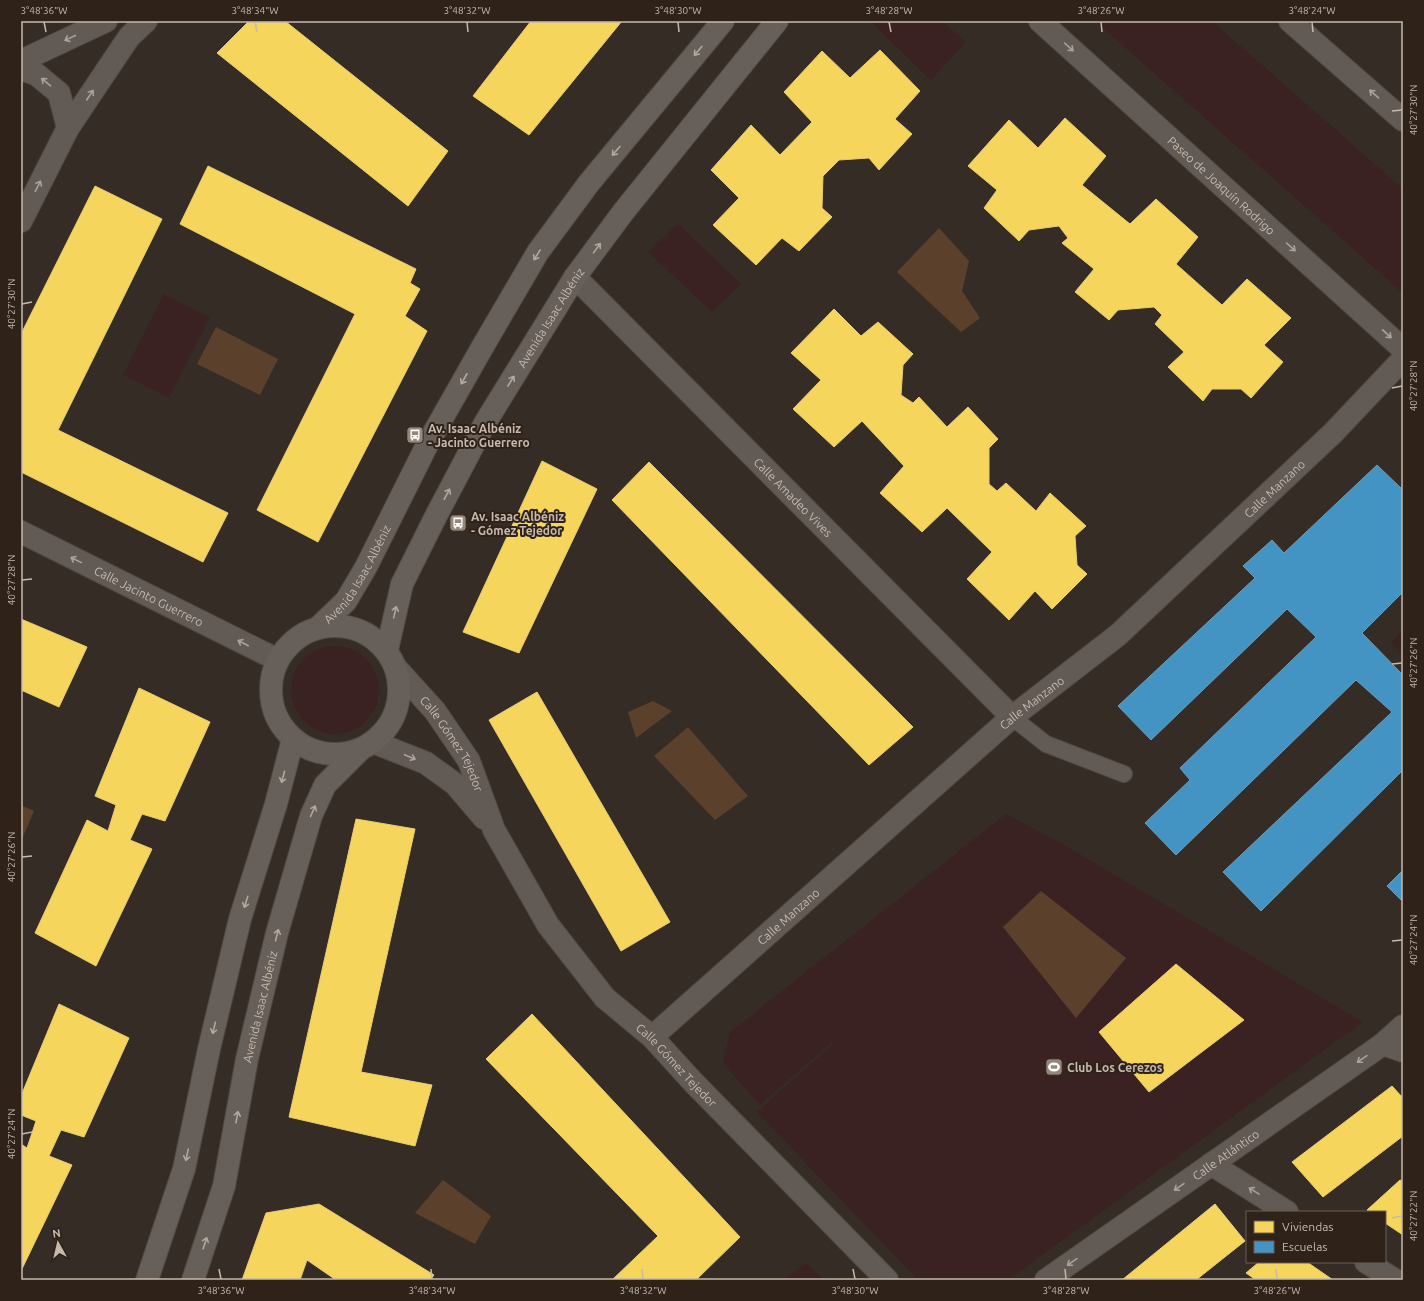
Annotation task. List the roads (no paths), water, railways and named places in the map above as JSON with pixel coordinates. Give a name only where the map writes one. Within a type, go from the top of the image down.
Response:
[{"type":"street","points":[[21,61],[106,21]]},
{"type":"street","points":[[21,221],[68,128],[129,37],[146,21]]},
{"type":"street","name":"Avenida Isaac Albéniz","points":[[319,627],[346,601],[366,567],[428,444],[482,346],[538,252],[589,183],[723,21]]},
{"type":"street","name":"Avenida Isaac Albéniz","points":[[391,659],[402,584],[485,423],[575,277],[624,211],[777,21]]},
{"type":"street","name":"Paseo de Joaquín Rodrigo","points":[[1040,21],[1403,349]]},
{"type":"street","points":[[1290,21],[1403,120]]},
{"type":"street","points":[[21,69],[36,74],[59,94],[68,128]]},
{"type":"street","name":"Calle Amadeo Vives","points":[[575,277],[1012,717]]},
{"type":"street","name":"Calle Manzano","points":[[652,1037],[1012,717],[1118,635],[1333,433],[1403,359]]},
{"type":"street","name":"Calle Jacinto Guerrero","points":[[21,532],[278,660]]},
{"type":"street","points":[[338,625],[356,629],[373,637],[391,659],[400,688],[397,709],[388,727],[367,746],[343,754],[325,754],[308,749],[293,739],[279,723],[271,702],[271,681],[278,660],[288,645],[302,634],[319,627],[338,625]]},
{"type":"street","name":"Calle Gómez Tejedor","points":[[391,659],[435,711],[469,761],[494,830],[548,925],[605,998],[652,1037],[698,1088],[887,1280]]},
{"type":"street","points":[[147,1280],[184,1169],[209,1049],[240,919],[276,804],[293,739]]},
{"type":"street","name":"Avenida Isaac Albéniz","points":[[194,1280],[224,1186],[247,1059],[278,933],[311,816],[325,785],[367,746]]},
{"type":"street","name":"Calle Gómez Tejedor","points":[[367,746],[426,763],[456,784],[494,830]]},
{"type":"street","name":"Calle Atlántico","points":[[1048,1280],[1211,1164],[1393,1047],[1403,1026]]},
{"type":"street","points":[[1211,1164],[1285,1211]]},
{"type":"street","points":[[1368,1263],[1395,1280]]},
{"type":"lane","points":[[1012,717],[1046,744],[1124,774]]},
{"type":"place","name":"Av. Isaac Albéniz - Jacinto Guerrero","points":[[415,435]]},
{"type":"place","name":"Av. Isaac Albéniz - Gómez Tejedor","points":[[458,523]]},
{"type":"place","name":"Club Los Cerezos","points":[[1054,1067]]}]
